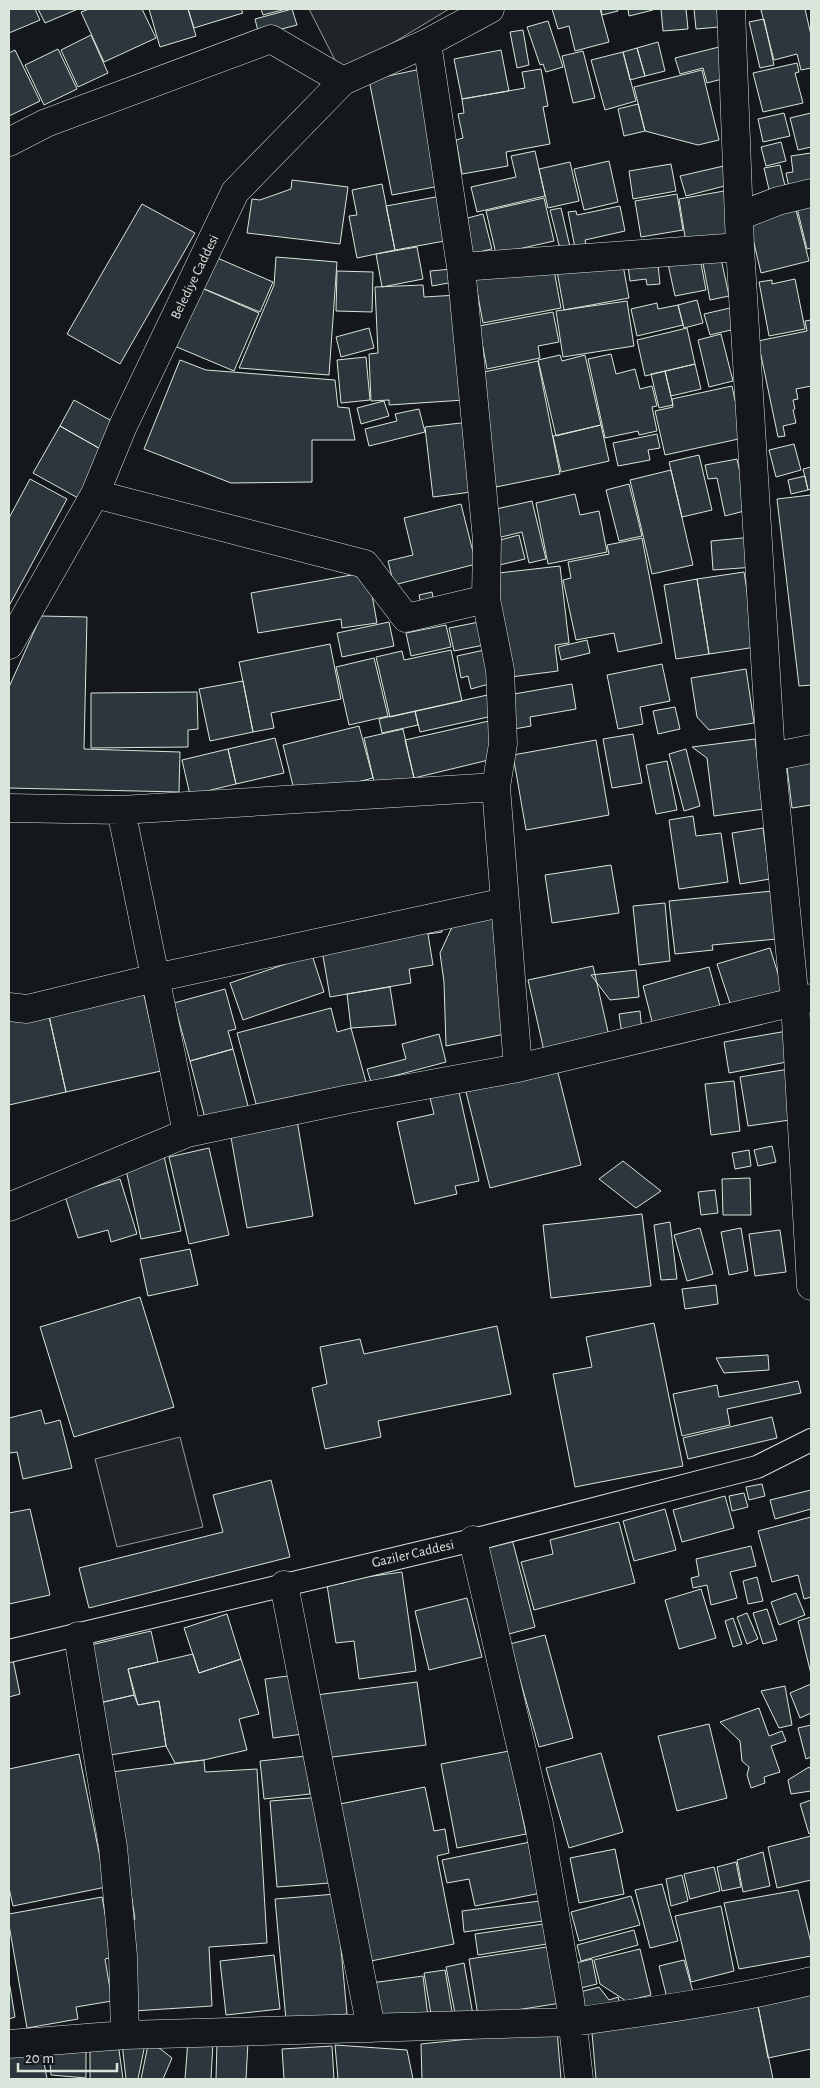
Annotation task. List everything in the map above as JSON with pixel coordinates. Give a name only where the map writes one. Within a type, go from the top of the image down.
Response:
[{"type":"street","name":"Belediye Caddesi","points":[[9,645],[95,494],[123,426],[235,192],[343,81],[427,43],[490,9]]},
{"type":"street","points":[[731,9],[740,248],[771,757],[803,1000],[811,1286]]},
{"type":"street","points":[[9,142],[46,123],[271,39],[343,81]]},
{"type":"street","points":[[427,43],[461,266],[487,540],[486,599],[500,670],[503,744],[496,787],[518,1068]]},
{"type":"street","points":[[739,216],[778,201],[811,194]]},
{"type":"street","points":[[461,266],[740,248]]},
{"type":"street","points":[[95,494],[365,564],[406,618],[486,599]]},
{"type":"street","points":[[771,757],[811,749]]},
{"type":"street","points":[[9,808],[121,810],[496,787]]},
{"type":"street","points":[[121,810],[187,1134]]},
{"type":"street","points":[[9,1007],[27,1008],[505,902]]},
{"type":"street","points":[[9,1207],[187,1134],[349,1099],[518,1068],[803,1000]]},
{"type":"street","name":"Gaziler Caddesi","points":[[9,1651],[473,1540],[757,1467],[811,1440]]},
{"type":"street","points":[[473,1540],[539,1824],[570,2000],[579,2079]]},
{"type":"street","points":[[284,1585],[371,2028]]},
{"type":"street","points":[[78,1636],[112,1847],[122,1956],[125,2035]]},
{"type":"street","points":[[9,2044],[125,2035],[572,2022],[780,1989],[811,1981]]},
{"type":"shaded area","points":[[309,9],[449,9],[388,46],[340,70]]},
{"type":"shaded area","points":[[180,1437],[203,1527],[117,1547],[95,1459]]},
{"type":"building","points":[[9,9],[35,9],[40,20],[9,33]]},
{"type":"building","points":[[38,9],[78,9],[45,23]]},
{"type":"building","points":[[89,9],[142,9],[156,38],[104,62],[81,12]]},
{"type":"building","points":[[149,9],[188,9],[196,36],[160,47]]},
{"type":"building","points":[[188,9],[241,9],[243,13],[194,28]]},
{"type":"building","points":[[261,9],[286,9],[263,15]]},
{"type":"building","points":[[292,9],[297,25],[259,35],[255,19]]},
{"type":"building","points":[[552,9],[600,9],[609,42],[575,51],[569,26],[558,29]]},
{"type":"building","points":[[601,9],[617,9],[618,11],[602,15]]},
{"type":"building","points":[[628,9],[653,9],[653,10],[629,16]]},
{"type":"building","points":[[661,9],[686,9],[688,29],[663,31]]},
{"type":"building","points":[[694,9],[717,9],[719,27],[696,29]]},
{"type":"building","points":[[805,9],[811,35],[811,68],[801,70],[797,54],[774,60],[761,10]]},
{"type":"building","points":[[764,19],[774,65],[760,68],[749,22]]},
{"type":"building","points":[[548,21],[563,67],[546,72],[543,64],[540,65],[527,27]]},
{"type":"building","points":[[523,30],[529,65],[517,68],[510,32]]},
{"type":"building","points":[[91,35],[108,73],[78,87],[61,50]]},
{"type":"building","points":[[658,42],[665,71],[645,76],[637,48]]},
{"type":"building","points":[[719,47],[726,78],[707,83],[703,68],[680,74],[675,58]]},
{"type":"building","points":[[637,48],[645,76],[630,80],[623,52]]},
{"type":"building","points":[[58,49],[77,89],[44,105],[25,65]]},
{"type":"building","points":[[15,50],[40,101],[9,116],[9,53]]},
{"type":"building","points":[[501,50],[509,91],[462,99],[454,59]]},
{"type":"building","points":[[583,51],[595,98],[573,103],[562,56]]},
{"type":"building","points":[[623,52],[636,101],[605,110],[591,60]]},
{"type":"building","points":[[797,63],[799,72],[795,73],[803,103],[763,112],[753,73]]},
{"type":"building","points":[[421,69],[445,185],[392,195],[369,80]]},
{"type":"building","points":[[541,69],[548,106],[543,107],[550,144],[506,152],[508,166],[462,174],[456,140],[463,138],[458,114],[464,113],[462,99],[525,88],[522,72]]},
{"type":"building","points":[[702,70],[719,140],[698,145],[645,131],[634,87]]},
{"type":"building","points":[[638,104],[645,131],[624,136],[618,109]]},
{"type":"building","points":[[784,113],[790,136],[763,142],[758,119]]},
{"type":"building","points":[[811,113],[811,147],[798,150],[790,118]]},
{"type":"building","points":[[781,142],[786,161],[766,166],[761,147]]},
{"type":"building","points":[[535,151],[545,196],[477,212],[471,187],[516,177],[511,156]]},
{"type":"building","points":[[811,153],[811,190],[790,193],[786,173],[793,172],[791,156]]},
{"type":"building","points":[[609,161],[618,202],[584,210],[574,169]]},
{"type":"building","points":[[570,162],[579,201],[548,208],[539,169]]},
{"type":"building","points":[[671,164],[676,191],[633,199],[629,171]]},
{"type":"building","points":[[728,165],[732,184],[686,196],[680,176]]},
{"type":"building","points":[[780,165],[787,194],[771,198],[764,168]]},
{"type":"building","points":[[292,180],[348,187],[340,244],[247,233],[252,199],[260,200],[291,189]]},
{"type":"building","points":[[382,184],[395,250],[357,258],[349,216],[357,215],[352,190]]},
{"type":"building","points":[[724,191],[731,236],[686,243],[679,199]]},
{"type":"building","points":[[677,194],[683,230],[641,237],[635,201]]},
{"type":"building","points":[[441,196],[450,240],[395,250],[386,206]]},
{"type":"building","points":[[811,196],[811,248],[807,249],[795,200]]},
{"type":"building","points":[[544,198],[554,241],[496,254],[486,211]]},
{"type":"building","points":[[142,204],[195,233],[120,364],[67,334]]},
{"type":"building","points":[[620,206],[625,231],[585,240],[586,245],[575,248],[568,212],[576,211],[577,215]]},
{"type":"building","points":[[561,208],[570,247],[560,249],[550,210]]},
{"type":"building","points":[[796,210],[809,261],[761,273],[749,222]]},
{"type":"building","points":[[483,214],[492,249],[469,254],[460,220]]},
{"type":"building","points":[[417,247],[423,279],[382,287],[376,254]]},
{"type":"building","points":[[720,254],[729,296],[710,300],[702,258]]},
{"type":"building","points":[[657,255],[660,284],[647,285],[646,279],[630,281],[627,258]]},
{"type":"building","points":[[215,257],[273,282],[260,312],[202,288]]},
{"type":"building","points":[[276,257],[337,262],[329,375],[239,368],[274,285]]},
{"type":"building","points":[[700,258],[706,290],[675,296],[668,264]]},
{"type":"building","points":[[622,260],[629,298],[564,310],[557,271]]},
{"type":"building","points":[[553,265],[561,308],[483,323],[475,280]]},
{"type":"building","points":[[452,269],[454,282],[432,286],[430,271]]},
{"type":"building","points":[[337,271],[373,272],[372,312],[336,311]]},
{"type":"building","points":[[795,279],[805,329],[769,336],[759,282],[772,280],[772,284]]},
{"type":"building","points":[[423,285],[424,297],[458,295],[464,400],[389,405],[389,400],[371,401],[369,354],[378,353],[375,287]]},
{"type":"building","points":[[197,286],[259,313],[234,371],[172,345]]},
{"type":"building","points":[[697,300],[703,323],[684,328],[678,305]]},
{"type":"building","points":[[627,301],[634,346],[563,357],[556,311]]},
{"type":"building","points":[[657,303],[658,309],[678,305],[683,325],[637,336],[631,309]]},
{"type":"building","points":[[730,308],[735,329],[710,335],[704,314]]},
{"type":"building","points":[[553,312],[559,342],[538,346],[540,358],[487,369],[479,326]]},
{"type":"building","points":[[811,320],[811,386],[796,389],[798,399],[793,400],[795,409],[793,410],[796,423],[783,426],[785,436],[778,437],[758,341],[807,331],[805,321]]},
{"type":"building","points":[[369,328],[374,348],[341,357],[336,337]]},
{"type":"building","points":[[687,328],[695,364],[645,376],[637,340]]},
{"type":"building","points":[[721,334],[733,381],[709,387],[698,340]]},
{"type":"building","points":[[611,354],[616,374],[635,369],[640,389],[652,386],[657,406],[652,407],[657,431],[639,435],[638,431],[605,438],[588,359]]},
{"type":"building","points":[[560,355],[562,361],[585,355],[601,425],[556,436],[538,360]]},
{"type":"building","points":[[366,357],[370,400],[341,403],[337,360]]},
{"type":"building","points":[[180,360],[206,370],[335,380],[338,407],[349,408],[355,440],[312,440],[312,482],[231,483],[144,449]]},
{"type":"building","points":[[538,361],[560,474],[496,487],[474,374]]},
{"type":"building","points":[[695,364],[701,389],[671,396],[665,371]]},
{"type":"building","points":[[665,371],[673,405],[659,408],[651,374]]},
{"type":"building","points":[[732,386],[743,438],[665,455],[655,411],[673,407],[672,399]]},
{"type":"building","points":[[74,400],[119,425],[104,451],[60,426]]},
{"type":"building","points":[[384,401],[389,416],[361,424],[357,408]]},
{"type":"building","points":[[419,409],[425,432],[369,446],[365,429],[397,421],[395,414]]},
{"type":"building","points":[[470,422],[479,491],[433,497],[425,427]]},
{"type":"building","points":[[601,425],[609,461],[561,472],[553,436]]},
{"type":"building","points":[[60,426],[104,451],[78,498],[33,473]]},
{"type":"building","points":[[657,434],[660,448],[648,450],[650,460],[618,466],[613,443]]},
{"type":"building","points":[[794,444],[801,470],[776,477],[769,450]]},
{"type":"building","points":[[699,455],[712,510],[682,517],[669,462]]},
{"type":"building","points":[[737,459],[748,510],[725,516],[717,478],[708,479],[705,465]]},
{"type":"building","points":[[811,467],[811,489],[808,490],[803,469]]},
{"type":"building","points":[[671,470],[693,565],[652,574],[630,480]]},
{"type":"building","points":[[805,476],[808,490],[791,494],[788,480]]},
{"type":"building","points":[[30,479],[67,499],[9,606],[9,518]]},
{"type":"building","points":[[629,484],[642,536],[619,541],[606,490]]},
{"type":"building","points":[[575,494],[580,515],[599,511],[607,552],[548,564],[536,503]]},
{"type":"building","points":[[811,495],[811,685],[799,686],[777,499]]},
{"type":"building","points":[[532,501],[546,559],[529,563],[522,532],[493,539],[487,511]]},
{"type":"building","points":[[461,504],[476,564],[394,585],[388,561],[413,555],[404,518]]},
{"type":"building","points":[[519,535],[525,559],[495,566],[489,543]]},
{"type":"building","points":[[753,537],[755,567],[713,570],[711,541]]},
{"type":"building","points":[[642,538],[662,643],[618,652],[614,633],[576,640],[563,580],[571,578],[568,562],[609,554],[607,545]]},
{"type":"building","points":[[560,566],[569,643],[555,645],[558,671],[503,678],[490,574]]},
{"type":"building","points":[[368,572],[377,623],[342,628],[341,619],[258,633],[251,593]]},
{"type":"building","points":[[744,572],[756,647],[709,654],[697,579]]},
{"type":"building","points":[[697,579],[709,654],[676,659],[664,585]]},
{"type":"building","points":[[432,592],[434,602],[421,604],[419,595]]},
{"type":"building","points":[[41,616],[87,617],[84,749],[180,752],[179,792],[9,788],[9,687]]},
{"type":"building","points":[[484,621],[489,644],[454,651],[449,628]]},
{"type":"building","points":[[389,622],[394,646],[342,657],[337,633]]},
{"type":"building","points":[[446,625],[451,647],[411,656],[406,633]]},
{"type":"building","points":[[587,640],[590,653],[561,660],[558,647]]},
{"type":"building","points":[[330,644],[341,699],[271,713],[274,728],[253,732],[239,662]]},
{"type":"building","points":[[489,649],[496,682],[471,689],[468,676],[461,678],[457,656]]},
{"type":"building","points":[[451,650],[462,701],[390,717],[376,657],[402,651],[404,660]]},
{"type":"building","points":[[374,658],[388,716],[349,725],[336,667]]},
{"type":"building","points":[[662,664],[670,701],[640,707],[643,724],[618,729],[607,675]]},
{"type":"building","points":[[746,669],[754,723],[709,730],[697,717],[691,678]]},
{"type":"building","points":[[243,681],[253,732],[210,741],[199,689]]},
{"type":"building","points":[[572,684],[576,709],[530,717],[531,726],[514,729],[508,695]]},
{"type":"building","points":[[197,692],[198,729],[188,730],[188,747],[91,748],[91,693]]},
{"type":"building","points":[[492,694],[497,715],[420,732],[415,711]]},
{"type":"building","points":[[675,707],[680,729],[658,734],[653,711]]},
{"type":"building","points":[[415,711],[418,725],[382,733],[379,719]]},
{"type":"building","points":[[489,721],[497,758],[414,778],[405,740]]},
{"type":"building","points":[[359,726],[373,778],[296,798],[283,745]]},
{"type":"building","points":[[403,729],[414,778],[375,786],[364,738]]},
{"type":"building","points":[[633,734],[642,783],[612,788],[603,739]]},
{"type":"building","points":[[275,738],[284,773],[236,784],[228,749]]},
{"type":"building","points":[[755,739],[764,809],[714,816],[707,758],[692,747]]},
{"type":"building","points":[[596,740],[609,815],[526,830],[513,755]]},
{"type":"building","points":[[228,749],[236,784],[190,795],[182,760]]},
{"type":"building","points":[[686,749],[700,806],[684,811],[669,754]]},
{"type":"building","points":[[811,755],[811,805],[792,808],[786,759]]},
{"type":"building","points":[[667,761],[677,810],[656,814],[646,765]]},
{"type":"building","points":[[693,816],[696,836],[721,833],[728,882],[679,889],[669,820]]},
{"type":"building","points":[[763,828],[770,879],[740,884],[732,833]]},
{"type":"building","points":[[611,865],[619,913],[552,923],[545,875]]},
{"type":"building","points":[[773,891],[777,939],[712,945],[713,950],[675,954],[669,901]]},
{"type":"building","points":[[665,903],[670,961],[639,965],[633,906]]},
{"type":"building","points":[[491,913],[515,1032],[446,1046],[444,982],[440,953],[453,925]]},
{"type":"building","points":[[441,924],[442,932],[428,934],[433,965],[409,969],[411,983],[330,997],[321,944]]},
{"type":"building","points":[[770,948],[783,990],[731,1006],[717,964]]},
{"type":"building","points":[[312,955],[324,992],[243,1020],[230,983]]},
{"type":"building","points":[[593,966],[609,1036],[544,1051],[528,980]]},
{"type":"building","points":[[709,967],[720,1006],[653,1025],[643,986]]},
{"type":"building","points":[[636,970],[639,997],[610,1000],[591,975]]},
{"type":"building","points":[[142,986],[161,1071],[66,1092],[47,1007]]},
{"type":"building","points":[[390,987],[396,1025],[351,1028],[347,994]]},
{"type":"building","points":[[225,989],[236,1029],[228,1031],[233,1049],[190,1061],[174,1003]]},
{"type":"building","points":[[47,1007],[66,1092],[9,1105],[9,1014]]},
{"type":"building","points":[[331,1008],[337,1032],[351,1028],[366,1082],[258,1111],[237,1033]]},
{"type":"building","points":[[640,1011],[642,1032],[622,1035],[619,1014]]},
{"type":"building","points":[[787,1031],[792,1061],[729,1073],[724,1042]]},
{"type":"building","points":[[439,1034],[446,1062],[371,1082],[367,1069],[406,1059],[402,1044]]},
{"type":"building","points":[[233,1049],[248,1106],[205,1118],[190,1061]]},
{"type":"building","points":[[557,1069],[581,1165],[490,1188],[466,1092]]},
{"type":"building","points":[[789,1069],[797,1119],[748,1126],[740,1077]]},
{"type":"building","points":[[734,1081],[740,1131],[711,1135],[705,1084]]},
{"type":"building","points":[[459,1092],[479,1181],[455,1186],[457,1194],[415,1204],[397,1122],[434,1114],[430,1098]]},
{"type":"building","points":[[296,1114],[313,1216],[247,1228],[229,1126]]},
{"type":"building","points":[[772,1146],[776,1162],[758,1166],[754,1150]]},
{"type":"building","points":[[209,1148],[229,1235],[189,1244],[169,1157]]},
{"type":"building","points":[[749,1150],[751,1166],[735,1169],[732,1153]]},
{"type":"building","points":[[164,1156],[181,1231],[141,1239],[125,1165]]},
{"type":"building","points":[[623,1161],[661,1191],[636,1208],[599,1179]]},
{"type":"building","points":[[750,1178],[751,1215],[723,1215],[722,1179]]},
{"type":"building","points":[[120,1179],[137,1234],[111,1242],[108,1230],[78,1238],[65,1196]]},
{"type":"building","points":[[715,1190],[718,1213],[701,1215],[698,1192]]},
{"type":"building","points":[[642,1214],[651,1286],[551,1298],[543,1225]]},
{"type":"building","points":[[670,1222],[677,1279],[661,1280],[654,1225]]},
{"type":"building","points":[[700,1228],[713,1274],[687,1281],[674,1235]]},
{"type":"building","points":[[741,1228],[748,1271],[729,1275],[721,1232]]},
{"type":"building","points":[[780,1230],[786,1272],[755,1276],[749,1234]]},
{"type":"building","points":[[190,1249],[198,1285],[148,1296],[140,1259]]},
{"type":"building","points":[[716,1285],[718,1304],[685,1309],[682,1289]]},
{"type":"building","points":[[140,1297],[174,1407],[74,1437],[40,1327]]},
{"type":"building","points":[[654,1323],[683,1466],[575,1487],[553,1374],[592,1367],[586,1337]]},
{"type":"building","points":[[497,1326],[511,1394],[378,1421],[381,1437],[325,1449],[312,1388],[327,1384],[320,1347],[360,1339],[364,1354]]},
{"type":"building","points":[[768,1355],[769,1370],[724,1373],[716,1358]]},
{"type":"building","points":[[798,1381],[801,1393],[727,1409],[730,1425],[682,1436],[673,1394],[717,1385],[719,1397]]},
{"type":"building","points":[[41,1410],[45,1424],[60,1420],[72,1468],[23,1479],[17,1452],[10,1453],[9,1449],[9,1418]]},
{"type":"building","points":[[772,1417],[777,1438],[688,1459],[683,1438]]},
{"type":"building","points":[[271,1480],[290,1557],[89,1608],[79,1568],[223,1532],[213,1495]]},
{"type":"building","points":[[762,1484],[765,1496],[749,1500],[746,1487]]},
{"type":"building","points":[[811,1490],[811,1509],[775,1519],[770,1500]]},
{"type":"building","points":[[744,1493],[748,1507],[732,1511],[729,1496]]},
{"type":"building","points":[[725,1496],[734,1528],[682,1542],[673,1510]]},
{"type":"building","points":[[30,1509],[50,1595],[9,1604],[9,1513]]},
{"type":"building","points":[[665,1509],[676,1550],[634,1561],[623,1521]]},
{"type":"building","points":[[811,1517],[811,1597],[804,1599],[798,1575],[772,1582],[758,1531]]},
{"type":"building","points":[[619,1522],[635,1583],[534,1610],[521,1562],[553,1554],[550,1540]]},
{"type":"building","points":[[512,1539],[535,1627],[505,1635],[481,1547]]},
{"type":"building","points":[[751,1546],[756,1566],[730,1572],[737,1598],[711,1605],[707,1585],[693,1588],[691,1578],[699,1576],[696,1559]]},
{"type":"building","points":[[402,1572],[416,1671],[359,1679],[354,1641],[336,1643],[327,1585],[344,1583],[344,1580]]},
{"type":"building","points":[[757,1577],[763,1601],[748,1604],[743,1581]]},
{"type":"building","points":[[701,1589],[716,1638],[679,1649],[665,1600]]},
{"type":"building","points":[[796,1593],[805,1615],[779,1625],[771,1602]]},
{"type":"building","points":[[467,1598],[482,1657],[429,1670],[415,1611]]},
{"type":"building","points":[[767,1609],[777,1640],[763,1644],[753,1613]]},
{"type":"building","points":[[747,1613],[758,1639],[747,1644],[737,1617]]},
{"type":"building","points":[[227,1614],[241,1659],[199,1673],[184,1628]]},
{"type":"building","points":[[811,1617],[811,1674],[798,1621]]},
{"type":"building","points":[[733,1618],[742,1644],[733,1647],[725,1621]]},
{"type":"building","points":[[151,1631],[158,1662],[128,1669],[134,1695],[95,1704],[82,1647]]},
{"type":"building","points":[[545,1635],[573,1738],[539,1747],[510,1644]]},
{"type":"building","points":[[193,1654],[199,1673],[241,1659],[259,1714],[239,1719],[247,1750],[204,1760],[175,1763],[166,1746],[159,1701],[138,1705],[128,1669]]},
{"type":"building","points":[[13,1660],[20,1694],[9,1697],[9,1661]]},
{"type":"building","points":[[295,1675],[303,1734],[273,1738],[265,1679]]},
{"type":"building","points":[[417,1682],[426,1745],[325,1758],[316,1695]]},
{"type":"building","points":[[811,1684],[811,1713],[800,1718],[790,1693]]},
{"type":"building","points":[[785,1686],[792,1725],[779,1728],[761,1691]]},
{"type":"building","points":[[134,1695],[138,1705],[159,1701],[166,1746],[104,1756],[95,1704]]},
{"type":"building","points":[[759,1708],[769,1736],[782,1731],[786,1741],[771,1746],[780,1772],[764,1777],[765,1783],[751,1788],[747,1775],[749,1767],[742,1761],[740,1741],[720,1722]]},
{"type":"building","points":[[709,1724],[727,1798],[677,1811],[658,1736]]},
{"type":"building","points":[[811,1725],[811,1757],[806,1759],[798,1728]]},
{"type":"building","points":[[509,1751],[526,1834],[457,1848],[441,1764]]},
{"type":"building","points":[[601,1753],[623,1832],[569,1848],[546,1768]]},
{"type":"building","points":[[79,1754],[106,1887],[13,1906],[9,1888],[9,1769]]},
{"type":"building","points":[[306,1756],[310,1794],[264,1799],[260,1761]]},
{"type":"building","points":[[204,1760],[205,1772],[257,1769],[267,1943],[209,1947],[212,2006],[133,2011],[128,1925],[135,1919],[112,1772]]},
{"type":"building","points":[[809,1767],[811,1770],[811,1791],[791,1794],[788,1780]]},
{"type":"building","points":[[425,1787],[434,1831],[445,1829],[449,1853],[437,1856],[454,1944],[371,1961],[340,1804]]},
{"type":"building","points":[[323,1797],[330,1883],[277,1887],[270,1801]]},
{"type":"building","points":[[811,1800],[811,1833],[809,1834],[800,1804]]},
{"type":"building","points":[[811,1836],[811,1880],[777,1888],[768,1847]]},
{"type":"building","points":[[530,1842],[541,1893],[475,1906],[469,1879],[447,1883],[442,1860]]},
{"type":"building","points":[[615,1849],[624,1894],[579,1903],[570,1858]]},
{"type":"building","points":[[763,1852],[770,1886],[743,1892],[737,1860]]},
{"type":"building","points":[[736,1862],[741,1887],[722,1891],[717,1867]]},
{"type":"building","points":[[714,1867],[720,1891],[690,1899],[684,1874]]},
{"type":"building","points":[[682,1875],[688,1901],[671,1906],[666,1879]]},
{"type":"building","points":[[662,1884],[678,1941],[650,1948],[635,1890]]},
{"type":"building","points":[[798,1890],[811,1943],[811,1956],[739,1969],[724,1903]]},
{"type":"building","points":[[336,1894],[347,2014],[286,2020],[275,1899]]},
{"type":"building","points":[[631,1896],[640,1925],[579,1941],[571,1912]]},
{"type":"building","points":[[102,1897],[113,1957],[105,1959],[112,2001],[76,2007],[78,2019],[27,2028],[9,1925],[9,1914]]},
{"type":"building","points":[[540,1901],[543,1921],[464,1932],[462,1911]]},
{"type":"building","points":[[721,1906],[734,1971],[691,1982],[675,1916]]},
{"type":"building","points":[[544,1924],[547,1944],[478,1955],[475,1934]]},
{"type":"building","points":[[634,1930],[638,1945],[581,1961],[577,1945]]},
{"type":"building","points":[[553,1946],[561,2003],[478,2016],[469,1959]]},
{"type":"building","points":[[640,1949],[651,1995],[626,2001],[600,1984],[594,1960]]},
{"type":"building","points":[[274,1955],[280,2009],[226,2015],[220,1961]]},
{"type":"building","points":[[592,1959],[597,1984],[581,1988],[576,1963]]},
{"type":"building","points":[[684,1960],[695,1999],[669,2006],[659,1966]]},
{"type":"building","points":[[464,1963],[473,2015],[456,2018],[446,1967]]},
{"type":"building","points":[[445,1970],[453,2017],[432,2020],[424,1973]]},
{"type":"building","points":[[423,1976],[428,2017],[376,2023],[371,1983]]},
{"type":"building","points":[[9,1981],[15,2017],[9,2019]]},
{"type":"building","points":[[599,1987],[609,2000],[618,1997],[620,2004],[586,2013],[580,1992]]},
{"type":"building","points":[[811,1995],[811,2049],[768,2058],[758,2006]]},
{"type":"building","points":[[758,2006],[773,2079],[596,2079],[592,2033]]},
{"type":"building","points":[[557,2030],[561,2079],[422,2079],[421,2044]]},
{"type":"building","points":[[149,2040],[172,2058],[163,2079],[141,2079]]},
{"type":"building","points":[[188,2040],[213,2042],[211,2079],[185,2079]]},
{"type":"building","points":[[217,2041],[248,2042],[246,2079],[216,2079]]},
{"type":"building","points":[[90,2043],[118,2043],[123,2079],[90,2079]]},
{"type":"building","points":[[122,2043],[145,2044],[138,2079],[126,2079]]},
{"type":"building","points":[[335,2045],[407,2050],[413,2079],[338,2079]]},
{"type":"building","points":[[332,2046],[334,2079],[284,2079],[282,2049]]},
{"type":"building","points":[[86,2048],[86,2078],[51,2075],[49,2050]]},
{"type":"building","points":[[42,2051],[47,2079],[9,2079],[9,2053]]}]
